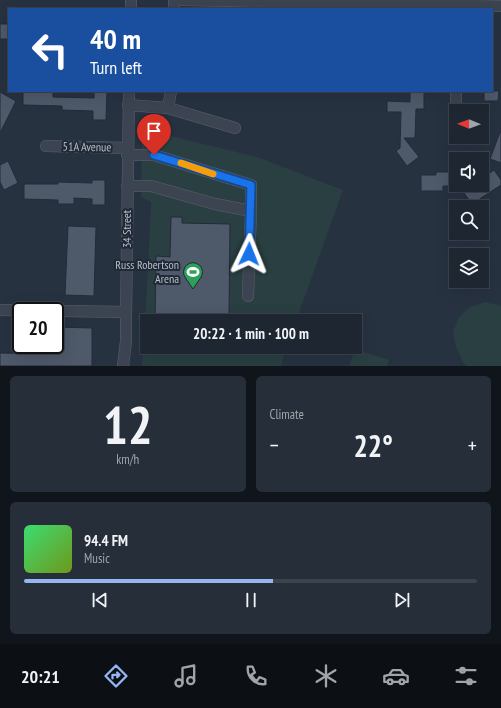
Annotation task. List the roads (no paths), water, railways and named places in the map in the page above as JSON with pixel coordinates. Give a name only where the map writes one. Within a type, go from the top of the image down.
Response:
[{"type":"street","points":[[182,0],[456,7],[501,6]]},
{"type":"street","name":"34 Street","points":[[123,366],[126,341],[127,152],[129,92]]},
{"type":"street","points":[[168,108],[171,92]]},
{"type":"street","points":[[456,92],[456,104]]},
{"type":"street","points":[[128,104],[168,108],[235,128]]},
{"type":"street","name":"51A Avenue","points":[[46,146],[154,155],[251,185],[251,211]]},
{"type":"street","points":[[127,186],[151,186],[215,204],[251,211],[248,296]]},
{"type":"street","points":[[0,310],[126,312]]},
{"type":"place","name":"Russ Robertson Arena","points":[[193,289]]}]
